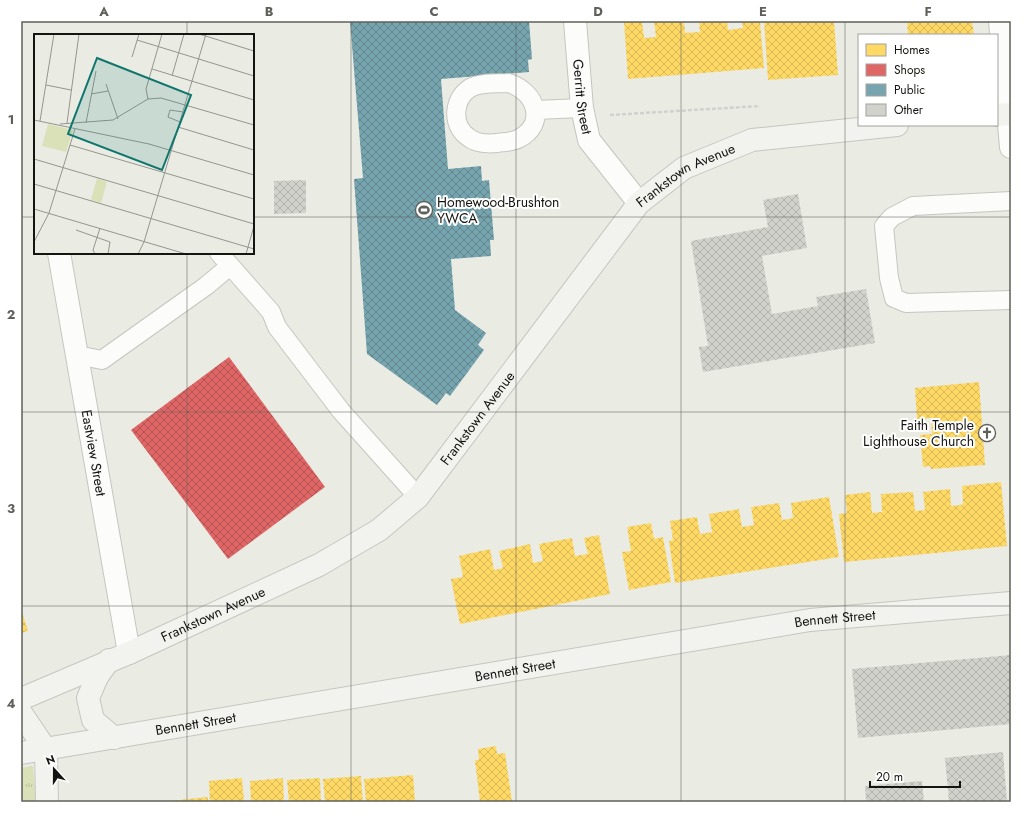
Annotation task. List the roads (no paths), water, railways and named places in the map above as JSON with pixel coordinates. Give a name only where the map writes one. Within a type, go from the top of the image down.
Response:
[{"type":"main road","name":"Frankstown Avenue","points":[[21,699],[109,660],[129,653],[319,565],[379,530],[418,497],[639,203],[684,168],[752,140],[887,126]]},
{"type":"main road","name":"Bennett Street","points":[[21,753],[810,620],[1011,603]]},
{"type":"main road","points":[[109,660],[97,677],[88,698],[93,720],[114,738]]},
{"type":"main road","points":[[21,713],[46,750],[47,802]]},
{"type":"street","name":"Gerritt Street","points":[[576,21],[582,108],[590,140],[639,203]]},
{"type":"street","points":[[1000,21],[1005,114],[1011,147]]},
{"type":"street","name":"Eastview Street","points":[[59,254],[129,653]]},
{"type":"lane","points":[[509,83],[519,86],[527,92],[533,100],[535,110],[535,119],[525,136],[516,140],[487,144],[468,138],[461,131],[457,122],[456,113],[457,103],[470,88],[480,84],[509,83]]},
{"type":"lane","points":[[535,110],[582,108]]},
{"type":"lane","points":[[1011,201],[913,206],[892,217],[884,226],[889,278],[894,298],[906,303],[1011,300]]},
{"type":"lane","points":[[77,355],[102,360],[206,286],[225,259],[271,312],[277,327],[342,411],[418,497]]},
{"type":"place","name":"Homewood-Brushton YWCA","points":[[424,210]]},
{"type":"place","name":"Faith Temple Lighthouse Church","points":[[987,433]]}]
